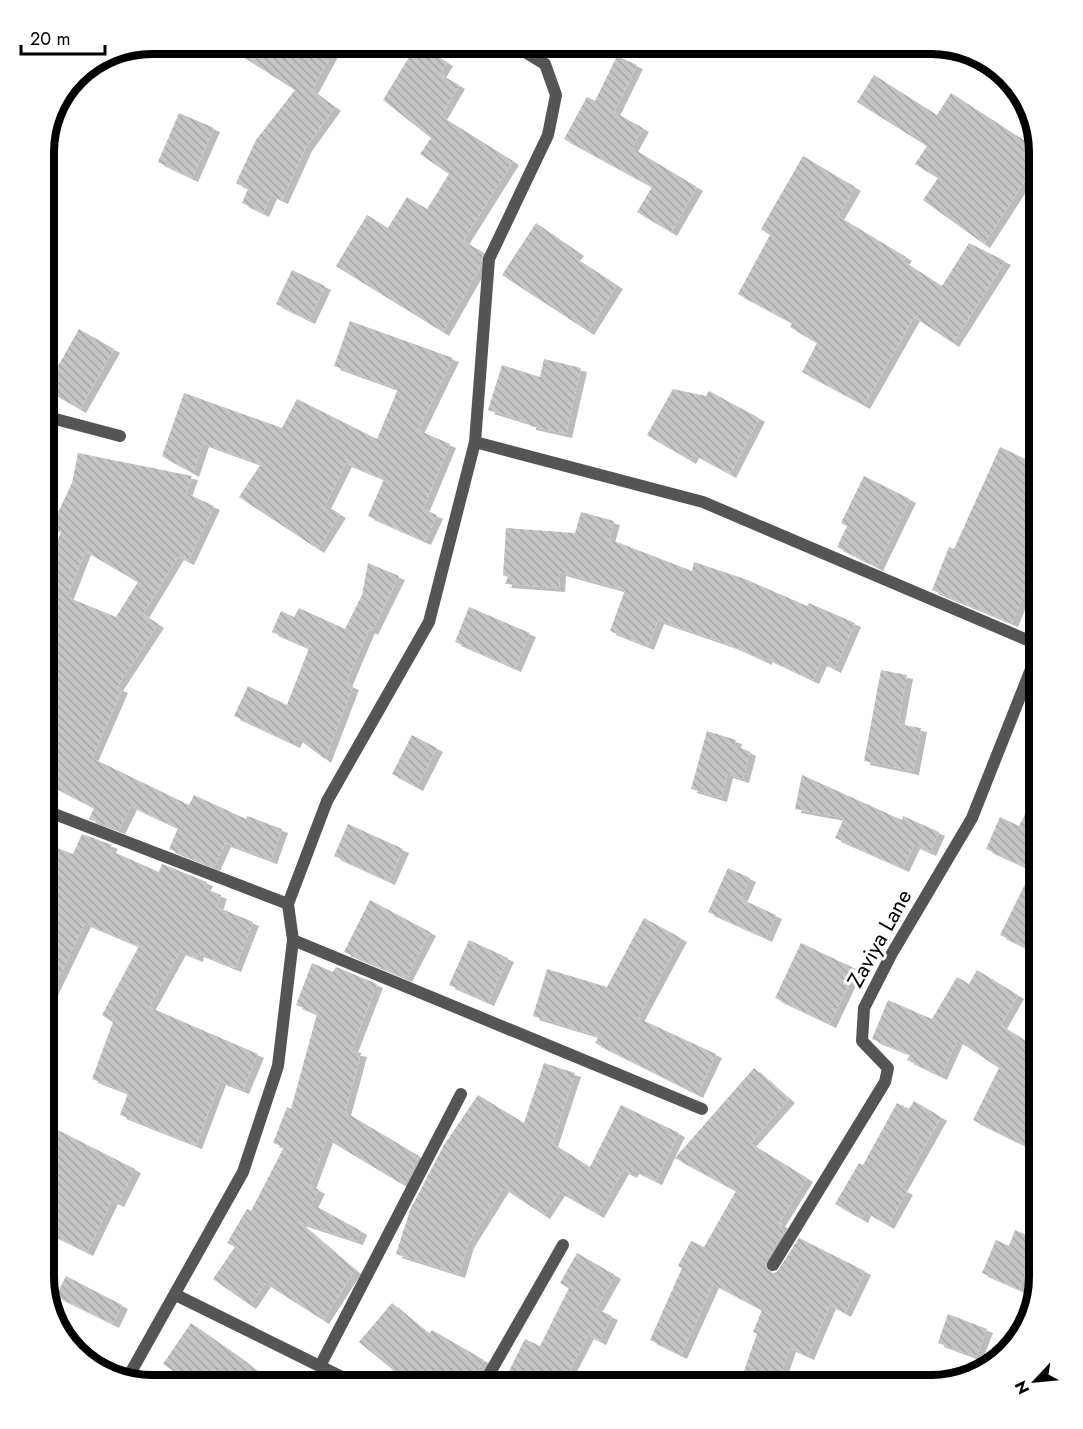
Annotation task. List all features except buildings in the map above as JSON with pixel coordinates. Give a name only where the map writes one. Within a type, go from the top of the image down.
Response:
[{"type":"street","points":[[131,1373],[243,1172],[275,1076],[293,940],[288,904],[327,801],[429,622],[475,442],[489,259],[548,135],[556,95],[545,64],[528,54]]},
{"type":"street","points":[[54,419],[120,436]]},
{"type":"street","points":[[475,442],[703,502],[1029,642]]},
{"type":"street","name":"Zaviya Lane","points":[[773,1265],[885,1082],[888,1068],[862,1041],[864,1008],[891,955],[972,818],[1029,675]]},
{"type":"street","points":[[54,814],[288,904]]},
{"type":"street","points":[[293,940],[702,1109]]},
{"type":"street","points":[[320,1366],[461,1094]]},
{"type":"street","points":[[489,1375],[563,1245]]},
{"type":"street","points":[[176,1295],[337,1375]]}]
